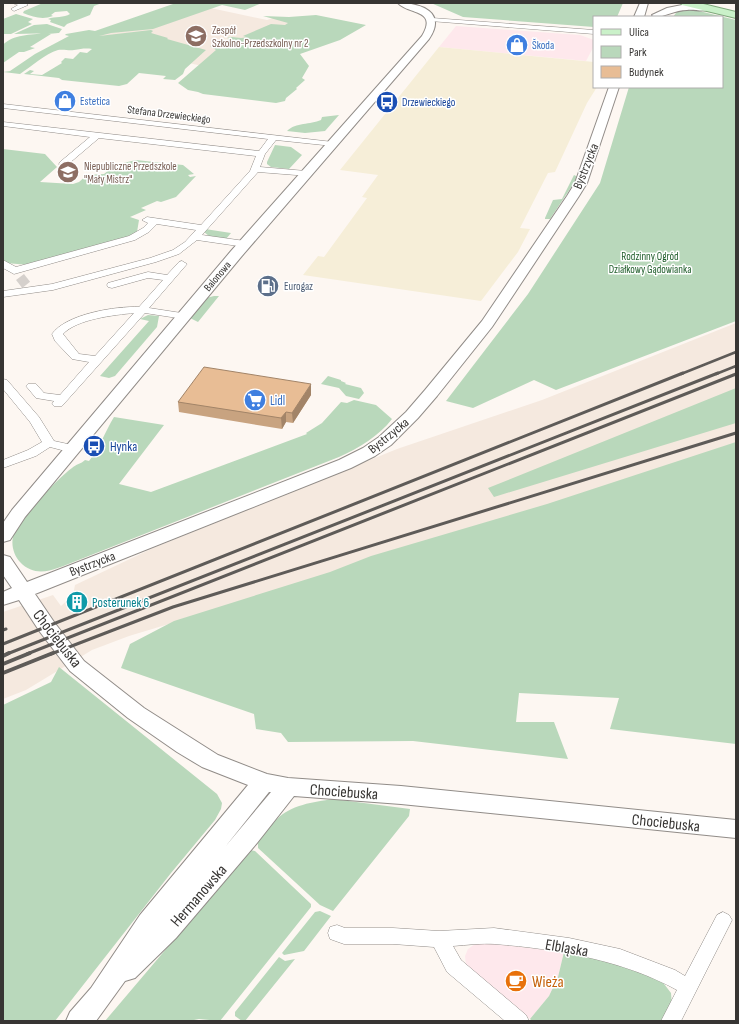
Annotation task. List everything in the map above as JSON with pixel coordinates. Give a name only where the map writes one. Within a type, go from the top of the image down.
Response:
[{"type":"main road","points":[[686,3],[736,15]]},
{"type":"main road","points":[[729,3],[736,5]]},
{"type":"street","points":[[402,3],[429,15],[432,20],[593,32]]},
{"type":"street","points":[[639,16],[644,3]]},
{"type":"street","points":[[15,6],[28,4]]},
{"type":"street","points":[[656,16],[660,4]]},
{"type":"street","points":[[656,16],[671,8],[707,8]]},
{"type":"street","name":"Balonowa","points":[[3,536],[18,514],[245,244],[426,37],[432,28],[432,20]]},
{"type":"street","name":"Bystrzycka","points":[[3,599],[345,464],[369,452],[390,437],[431,393],[487,324],[573,196],[581,183],[614,88]]},
{"type":"street","name":"Stefana Drzewieckiego","points":[[3,106],[122,129],[274,137],[333,144]]},
{"type":"street","points":[[3,124],[97,135],[122,129],[261,154]]},
{"type":"street","points":[[63,164],[97,135]]},
{"type":"street","points":[[3,294],[30,288],[53,287],[168,255],[182,248],[195,237],[256,169],[261,154],[274,137]]},
{"type":"street","points":[[256,169],[306,174]]},
{"type":"street","points":[[3,263],[17,274],[132,238],[146,230],[150,221],[203,228]]},
{"type":"street","points":[[195,237],[245,244]]},
{"type":"street","points":[[32,386],[40,396],[60,401],[182,264]]},
{"type":"street","points":[[112,285],[148,275],[170,278]]},
{"type":"street","points":[[97,360],[76,357],[59,339],[57,334],[58,332],[68,325],[109,312],[121,310],[142,310],[184,316]]},
{"type":"street","points":[[3,382],[38,424],[49,443],[73,449]]},
{"type":"street","points":[[3,464],[32,453],[49,443]]},
{"type":"street","points":[[3,560],[23,591]]},
{"type":"street","name":"Chociebuska","points":[[23,591],[47,627],[77,666],[136,713],[171,738],[210,761],[276,784],[565,811],[736,829]]},
{"type":"street","name":"Hermanowska","points":[[80,1021],[100,996],[167,930],[249,836],[276,784]]},
{"type":"street","points":[[671,1021],[723,920]]},
{"type":"street","name":"Elbląska","points":[[337,933],[344,936],[393,936],[439,939],[494,936],[570,946],[620,957],[668,976],[688,987]]},
{"type":"street","points":[[439,939],[454,966],[519,1021]]},
{"type":"shaded area","name":"Zespół Szkolno-Przedszkolny nr 2","points":[[192,4],[267,20],[276,17],[293,21],[300,29],[211,68],[149,54],[97,37],[113,30]]},
{"type":"shaded area","name":"Škoda","points":[[456,26],[580,35],[593,40],[593,48],[586,61],[439,47]]},
{"type":"shaded area","points":[[439,47],[593,62],[593,88],[596,88],[587,103],[555,172],[548,173],[520,228],[530,229],[518,252],[481,301],[303,275],[318,256],[324,257],[367,198],[362,197],[378,175],[340,170]]},
{"type":"shaded area","points":[[736,323],[736,446],[368,564],[129,636],[92,650],[26,690],[3,699],[3,612],[53,595],[61,606],[73,595],[75,585],[151,549],[397,449],[542,400]]},
{"type":"shaded area","points":[[475,944],[494,944],[564,952],[558,977],[549,996],[530,1019],[472,972],[466,965],[465,956],[468,949]]},
{"type":"green space","points":[[43,3],[102,3],[94,6],[90,15],[67,24],[64,27],[50,22],[51,20],[48,19],[70,14],[67,11],[55,12],[51,15],[53,16],[45,18],[34,17],[23,13],[24,11]]},
{"type":"green space","points":[[169,3],[262,3],[245,10],[222,5],[153,29],[111,33],[99,36],[151,30],[153,31],[151,33],[168,38],[167,39],[206,50],[185,69],[183,74],[175,80],[163,79],[166,76],[139,73],[127,84],[119,86],[24,74],[30,70],[34,71],[30,74],[42,75],[62,63],[61,62],[65,58],[73,59],[80,52],[87,53],[92,49],[58,50],[43,57],[20,74],[3,72],[10,71],[35,54],[69,36],[65,35],[66,34],[89,30],[95,31],[173,4]]},
{"type":"green space","points":[[431,3],[623,3],[617,16],[593,16],[593,27],[463,17]]},
{"type":"green space","name":"Rodzinny Ogród Działkowy Gądowianka","points":[[678,10],[695,10],[720,16],[674,16]]},
{"type":"green space","points":[[16,14],[33,19],[28,22],[32,24],[11,34],[3,34],[3,19]]},
{"type":"green space","points":[[316,15],[366,25],[340,40],[300,54],[309,66],[302,78],[305,80],[286,98],[285,101],[276,103],[203,94],[188,90],[178,83],[216,50],[210,46],[230,39],[227,38],[230,37],[246,37],[243,36],[271,24],[285,25],[288,23],[263,16],[289,17]]},
{"type":"green space","name":"Rodzinny Ogród Działkowy Gądowianka","points":[[723,17],[736,20],[736,321],[556,390],[534,380],[473,408],[446,401],[528,294],[600,183],[629,88],[723,88]]},
{"type":"green space","points":[[47,24],[62,29],[59,33],[14,34],[34,25]]},
{"type":"green space","points":[[45,33],[58,34],[51,34],[30,47],[35,48],[24,52],[19,52],[3,63],[3,45],[7,41],[17,37]]},
{"type":"green space","points":[[339,115],[325,131],[305,133],[287,131],[295,126],[317,122],[321,120],[322,117]]},
{"type":"green space","points":[[275,145],[291,147],[302,155],[289,169],[271,167],[267,164],[267,162]]},
{"type":"green space","points":[[3,149],[45,154],[57,167],[40,182],[73,184],[79,182],[87,175],[104,174],[115,165],[136,160],[183,165],[194,174],[188,175],[190,177],[196,176],[176,197],[161,202],[157,201],[141,208],[146,210],[130,217],[139,220],[137,232],[118,241],[29,265],[6,263],[3,260]]},
{"type":"green space","points":[[574,175],[578,177],[550,219],[545,219],[553,200],[562,199]]},
{"type":"green space","points":[[205,229],[231,233],[226,239],[209,236],[204,232]]},
{"type":"green space","points":[[219,296],[198,322],[190,318],[206,298]]},
{"type":"green space","points":[[148,315],[159,316],[157,327],[115,376],[109,378],[100,376],[149,321],[140,319]]},
{"type":"green space","points":[[328,376],[341,380],[346,383],[345,384],[361,388],[364,393],[359,399],[346,396],[339,388],[321,384]]},
{"type":"green space","points":[[736,388],[736,423],[494,497],[488,488]]},
{"type":"green space","points":[[354,400],[376,405],[392,419],[381,431],[368,441],[339,457],[54,569],[47,571],[33,570],[20,562],[15,554],[12,543],[13,537],[22,521],[48,490],[66,473],[85,460],[89,461],[114,417],[164,425],[119,484],[151,492],[307,434],[306,433],[322,423],[341,402],[347,403]]},
{"type":"green space","points":[[736,442],[736,744],[610,729],[619,698],[519,693],[516,722],[554,722],[568,759],[413,741],[288,742],[281,733],[256,729],[254,714],[121,668],[130,644],[174,621],[330,572],[371,556],[547,504]]},
{"type":"green space","points":[[59,667],[217,794],[222,803],[221,809],[215,820],[171,873],[55,1021],[3,1021],[3,705],[51,682]]},
{"type":"green space","points":[[333,799],[410,809],[409,816],[333,911],[320,905],[258,848],[258,841],[274,821],[289,810],[310,803]]},
{"type":"green space","points":[[250,850],[255,851],[311,904],[311,907],[220,1021],[199,1019],[189,1021],[105,1021]]},
{"type":"green space","points":[[320,911],[331,916],[304,951],[284,955],[282,953],[315,912]]},
{"type":"green space","points":[[564,952],[589,955],[661,980],[671,993],[672,1006],[664,1021],[532,1021],[530,1019],[549,996],[558,977]]},
{"type":"green space","points":[[279,957],[285,961],[295,959],[245,1021],[242,1021],[235,1016],[235,1012]]},
{"type":"building","name":"Lidl","points":[[204,367],[311,384],[292,413],[286,412],[281,418],[178,402]]},
{"type":"tunnel","points":[[20,277],[27,286]]},
{"type":"railway","points":[[681,374],[736,352]]},
{"type":"railway","points":[[716,374],[736,366]]},
{"type":"railway","points":[[3,644],[683,373]]},
{"type":"railway","points":[[7,654],[718,373]]},
{"type":"railway","points":[[27,654],[736,374]]},
{"type":"railway","points":[[51,654],[173,607],[736,433]]},
{"type":"railway","points":[[3,664],[30,653]]},
{"type":"railway","points":[[3,673],[53,653]]},
{"type":"railway","points":[[3,656],[7,654]]},
{"type":"place","name":"Zespół Szkolno-Przedszkolny nr 2","points":[[196,36]]},
{"type":"place","name":"Škoda","points":[[517,45]]},
{"type":"place","name":"Estetica","points":[[65,101]]},
{"type":"place","name":"Drzewieckiego","points":[[387,102]]},
{"type":"place","name":"Niepubliczne Przedszkole \"Mały Mistrz\"","points":[[68,172]]},
{"type":"place","name":"Eurogaz","points":[[268,286]]},
{"type":"place","name":"Lidl","points":[[255,400]]},
{"type":"place","name":"Hynka","points":[[94,446]]},
{"type":"place","name":"Posterunek 6","points":[[77,602]]},
{"type":"place","name":"Wieża","points":[[516,981]]}]
